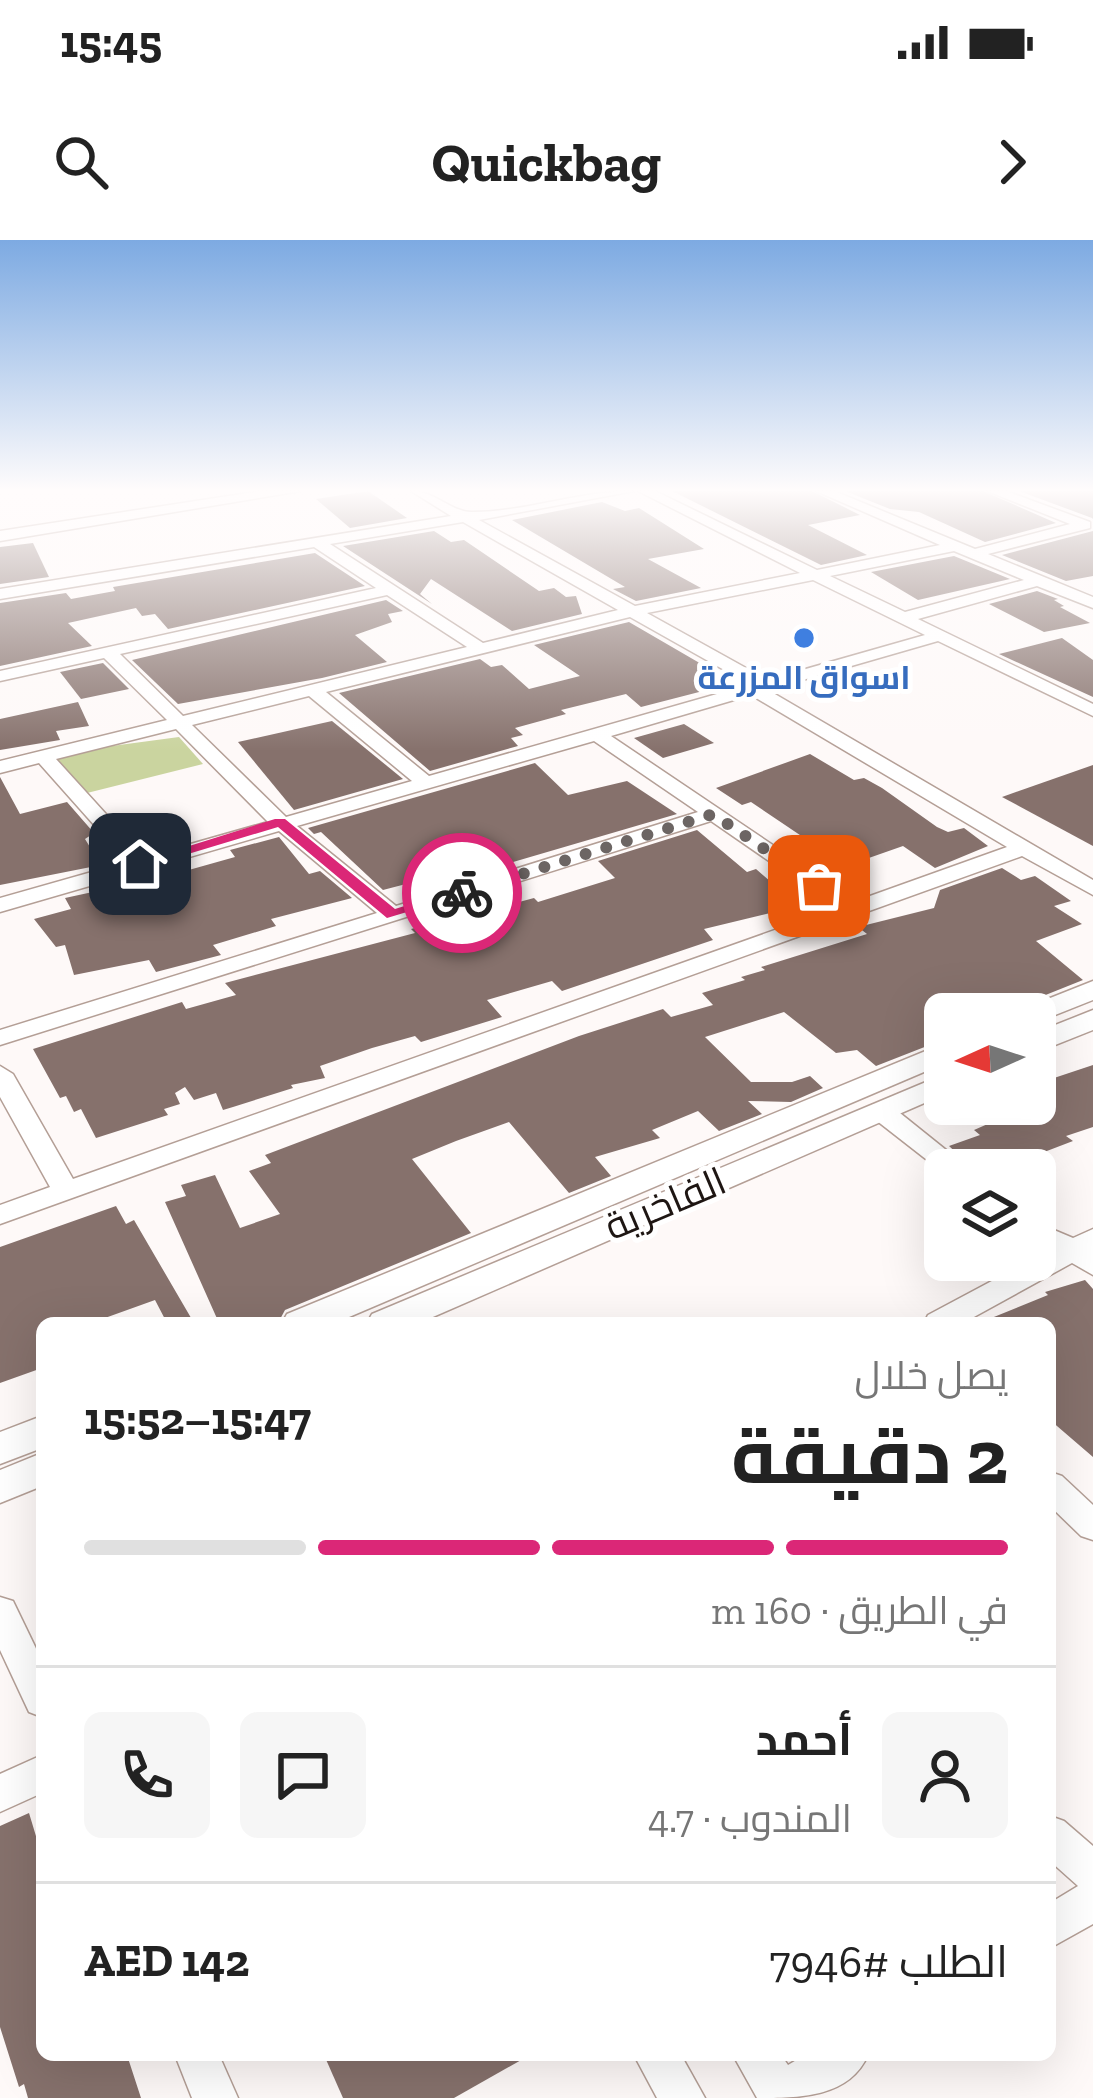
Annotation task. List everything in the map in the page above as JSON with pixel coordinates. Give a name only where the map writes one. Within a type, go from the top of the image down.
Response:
[{"type":"street","points":[[0,594],[99,578]]},
{"type":"street","points":[[370,578],[482,649]]},
{"type":"street","points":[[569,578],[749,677],[756,691],[1093,890]]},
{"type":"street","points":[[0,767],[630,611],[806,578]]},
{"type":"street","points":[[826,578],[1089,706]]},
{"type":"street","points":[[1034,578],[1093,603]]},
{"type":"street","points":[[906,617],[1040,580]]},
{"type":"street","points":[[0,676],[389,590]]},
{"type":"street","points":[[0,904],[942,635]]},
{"type":"street","points":[[108,652],[280,822],[393,915]]},
{"type":"street","points":[[312,691],[426,783]]},
{"type":"street","points":[[598,735],[855,910]]},
{"type":"street","points":[[43,757],[140,864]]},
{"type":"street","points":[[0,1038],[713,814]]},
{"type":"street","points":[[0,1215],[1024,848]]},
{"type":"street","points":[[1056,1005],[1093,990]]},
{"type":"street","points":[[1056,1035],[1093,1019]]},
{"type":"street","points":[[314,1317],[924,1061]]},
{"type":"street","points":[[0,1074],[66,1191]]},
{"type":"street","name":"الفاخرية","points":[[399,1317],[924,1092]]},
{"type":"street","points":[[881,1111],[930,1149]]},
{"type":"street","points":[[1056,1239],[1087,1251]]},
{"type":"street","points":[[951,1317],[1087,1251]]},
{"type":"street","points":[[0,1449],[36,1434]]},
{"type":"street","points":[[0,1487],[36,1472]]},
{"type":"street","points":[[1056,1491],[1093,1526]]},
{"type":"street","points":[[0,1612],[36,1687]]},
{"type":"street","points":[[0,1794],[36,1776]]},
{"type":"street","points":[[1056,1840],[1093,1873]]},
{"type":"street","points":[[1056,1923],[1093,1900]]},
{"type":"street","points":[[200,2061],[215,2098]]},
{"type":"street","points":[[660,2061],[682,2098]]},
{"type":"street","points":[[758,2061],[782,2097],[837,2061]]},
{"type":"green space","points":[[179,737],[203,764],[83,794],[52,754]]},
{"type":"building","points":[[0,578],[44,578],[0,584]]},
{"type":"building","points":[[168,578],[352,578],[365,586],[168,629],[155,614],[142,616],[136,608],[68,623],[92,646],[0,666],[0,603],[66,593],[71,599],[115,591],[113,587]]},
{"type":"building","points":[[392,578],[519,578],[539,591],[554,588],[566,597],[576,596],[582,614],[512,631],[431,579],[420,594],[432,604]]},
{"type":"building","points":[[609,578],[682,578],[701,588],[636,601],[613,589],[625,587]]},
{"type":"building","points":[[881,578],[1010,579],[918,600]]},
{"type":"building","points":[[1037,591],[1058,599],[1054,600],[1064,606],[1060,607],[1090,623],[1044,632],[989,604]]},
{"type":"building","points":[[386,600],[403,611],[388,614],[392,622],[355,635],[387,662],[322,678],[178,704],[132,660]]},
{"type":"building","points":[[629,622],[734,683],[641,707],[626,694],[561,710],[566,714],[515,728],[523,735],[511,738],[518,746],[430,771],[339,693],[480,659],[491,667],[502,665],[529,689],[580,676],[534,645]]},
{"type":"building","points":[[1062,638],[1093,660],[1093,697],[999,654]]},
{"type":"building","points":[[103,663],[129,689],[81,699],[60,672]]},
{"type":"building","points":[[78,702],[89,726],[56,731],[60,740],[0,750],[0,719]]},
{"type":"building","points":[[332,721],[403,779],[294,810],[238,742]]},
{"type":"building","points":[[684,724],[714,743],[663,758],[634,738]]},
{"type":"building","points":[[810,754],[854,780],[864,778],[882,788],[937,827],[948,832],[964,828],[988,846],[935,868],[903,846],[846,866],[751,802],[742,805],[716,788]]},
{"type":"building","points":[[535,763],[568,795],[627,781],[677,814],[455,879],[448,873],[383,890],[321,832],[314,834],[308,828]]},
{"type":"building","points":[[1093,765],[1093,846],[1002,797]]},
{"type":"building","points":[[0,777],[20,814],[67,802],[94,833],[85,839],[101,865],[0,885]]},
{"type":"building","points":[[697,830],[747,872],[756,869],[799,906],[704,929],[713,940],[562,991],[552,981],[487,1000],[502,1017],[421,1042],[415,1036],[372,1048],[320,1066],[325,1078],[223,1110],[216,1093],[194,1100],[185,1087],[175,1093],[180,1104],[164,1109],[168,1115],[96,1138],[81,1109],[74,1112],[66,1096],[60,1098],[33,1049],[182,1002],[186,1009],[236,995],[225,983],[415,933],[411,929],[477,911],[473,907],[495,901],[501,907],[534,898],[538,902],[615,878],[598,861]]},
{"type":"building","points":[[279,837],[309,874],[320,871],[352,898],[271,919],[276,926],[213,945],[221,955],[156,972],[149,960],[74,975],[65,945],[56,947],[34,919],[71,909],[65,898],[235,857],[230,850]]},
{"type":"building","points":[[1002,868],[1021,880],[1035,876],[1071,901],[1054,906],[1082,924],[1036,941],[1083,980],[1050,993],[924,993],[924,1047],[876,1066],[857,1050],[836,1053],[784,1012],[705,1037],[751,1082],[792,1082],[810,1076],[823,1088],[791,1102],[748,1101],[762,1114],[719,1131],[698,1111],[652,1130],[660,1138],[595,1157],[611,1176],[569,1193],[509,1122],[456,1141],[412,1159],[471,1233],[285,1310],[281,1317],[216,1317],[165,1202],[186,1196],[181,1185],[215,1175],[240,1228],[280,1214],[249,1171],[271,1163],[265,1155],[579,1036],[663,1009],[671,1017],[713,1005],[702,993],[745,980],[741,977],[765,970],[761,967],[867,934],[858,927],[934,908],[940,890]]},
{"type":"building","points":[[1093,1065],[1093,1127],[1066,1136],[1073,1141],[1052,1149],[949,1146],[980,1135],[974,1130],[985,1125],[1056,1125],[1056,1077]]},
{"type":"building","points":[[116,1206],[126,1224],[134,1220],[191,1317],[164,1317],[155,1300],[108,1317],[36,1317],[36,1370],[0,1383],[0,1247]]},
{"type":"building","points":[[1085,1280],[1093,1289],[1093,1457],[1056,1425],[1056,1317],[994,1317],[1048,1295],[1045,1292]]},
{"type":"building","points":[[29,1813],[36,1836],[36,2061],[129,2061],[141,2098],[28,2098],[24,2084],[19,2087],[0,2027],[0,1826]]},
{"type":"building","points":[[327,2061],[519,2061],[454,2098],[343,2098]]},
{"type":"way so far","points":[[462,893],[713,814],[819,886]]},
{"type":"place","name":"اسواق المزرعة","points":[[804,638]]},
{"type":"route","points":[[140,864],[280,822],[393,915],[462,893]]}]
